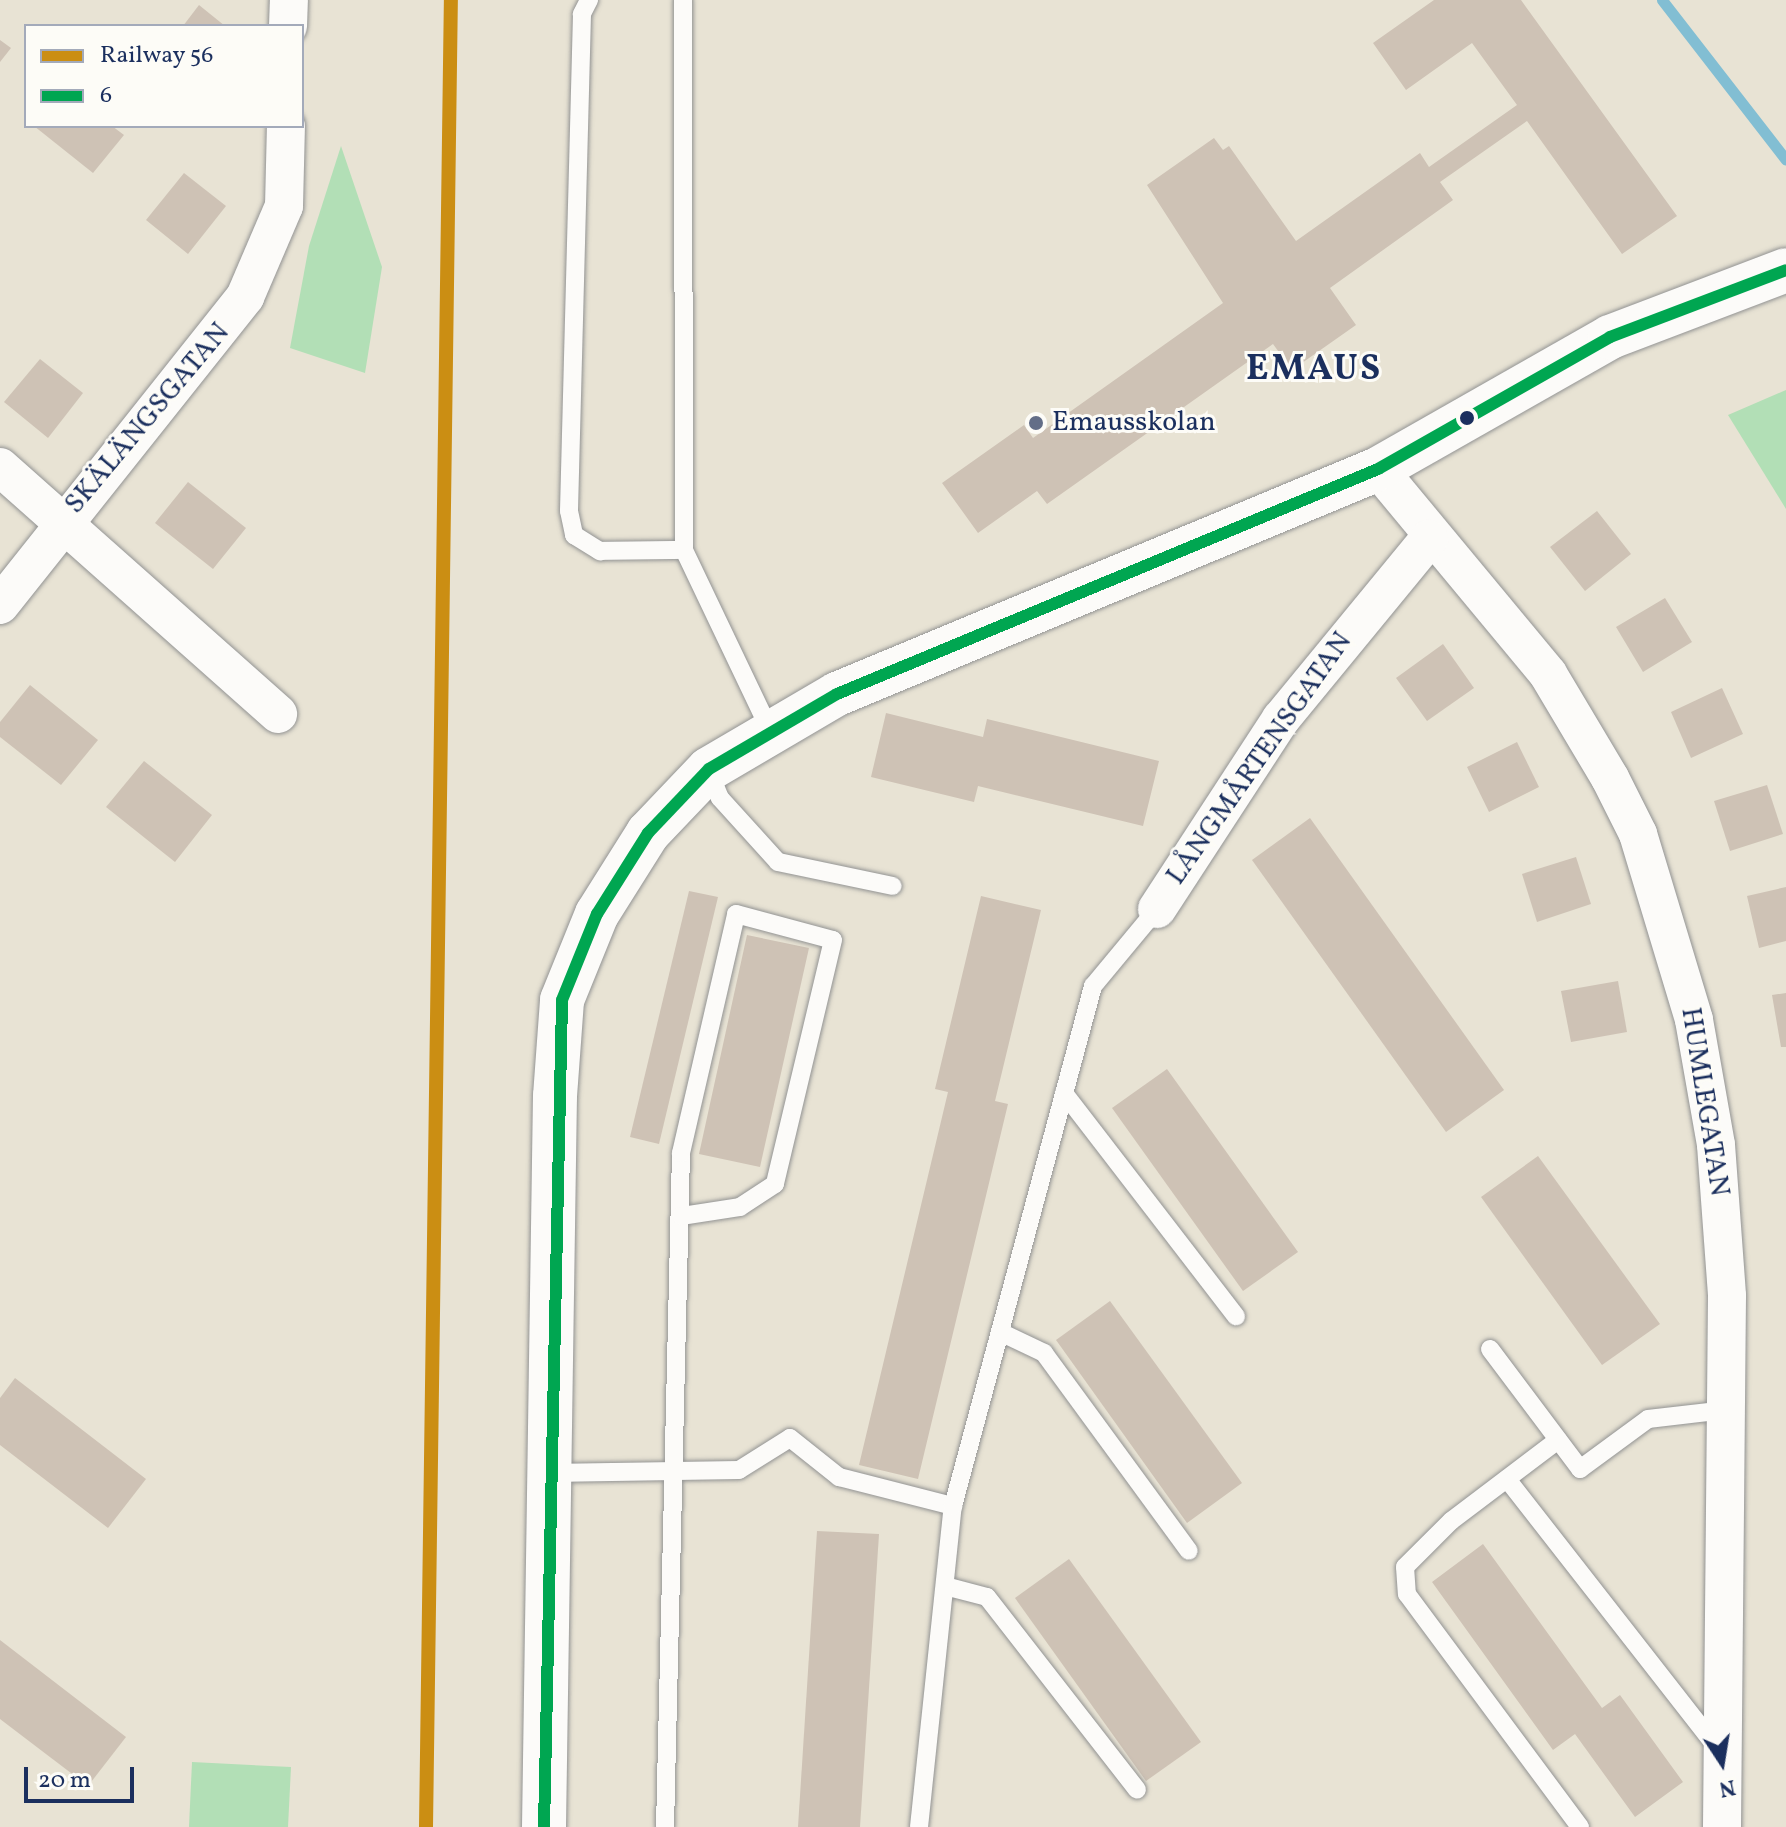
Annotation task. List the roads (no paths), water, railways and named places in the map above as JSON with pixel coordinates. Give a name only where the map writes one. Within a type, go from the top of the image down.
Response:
[{"type":"street","points":[[288,24],[289,0]]},
{"type":"street","name":"SKÄLÄNGSGATAN","points":[[0,605],[65,519],[173,397],[245,297],[284,206],[286,128]]},
{"type":"street","points":[[544,1827],[549,1473],[562,1000],[597,914],[648,833],[709,769],[769,728],[1378,469],[1610,337],[1786,270]]},
{"type":"street","points":[[0,467],[65,519],[278,714]]},
{"type":"street","name":"HUMLEGATAN","points":[[1378,469],[1429,539],[1548,674],[1638,834],[1694,1020],[1716,1145],[1727,1296],[1722,1827]]},
{"type":"street","name":"LÅNGMÅRTENSGATAN","points":[[1157,909],[1281,719],[1429,539]]},
{"type":"lane","points":[[589,0],[582,14],[569,511],[574,535],[600,551],[684,550]]},
{"type":"lane","points":[[683,0],[684,550],[769,728]]},
{"type":"lane","points":[[709,769],[720,798],[778,862],[893,886]]},
{"type":"lane","points":[[934,1827],[920,1818],[953,1506],[1093,986],[1157,909]]},
{"type":"lane","points":[[665,1827],[676,1476],[681,1153],[736,914],[833,940],[775,1184],[740,1207],[682,1216]]},
{"type":"lane","points":[[1064,1093],[1236,1316]]},
{"type":"lane","points":[[1000,1332],[1044,1353],[1189,1551]]},
{"type":"lane","points":[[1490,1349],[1580,1469],[1648,1419],[1726,1410]]},
{"type":"lane","points":[[549,1473],[676,1476],[739,1470],[790,1438],[839,1477],[953,1506]]},
{"type":"lane","points":[[1558,1440],[1507,1479],[1405,1567],[1407,1594],[1580,1827]]},
{"type":"lane","points":[[1507,1479],[1723,1754]]},
{"type":"lane","points":[[945,1586],[987,1597],[1137,1790]]},
{"type":"waterway","points":[[1662,0],[1786,160]]},
{"type":"rail line","name":"56","points":[[426,1827],[451,0]]},
{"type":"place","name":"Emausskolan","points":[[1036,423]]},
{"type":"district","name":"EMAUS","points":[[1314,371]]}]
